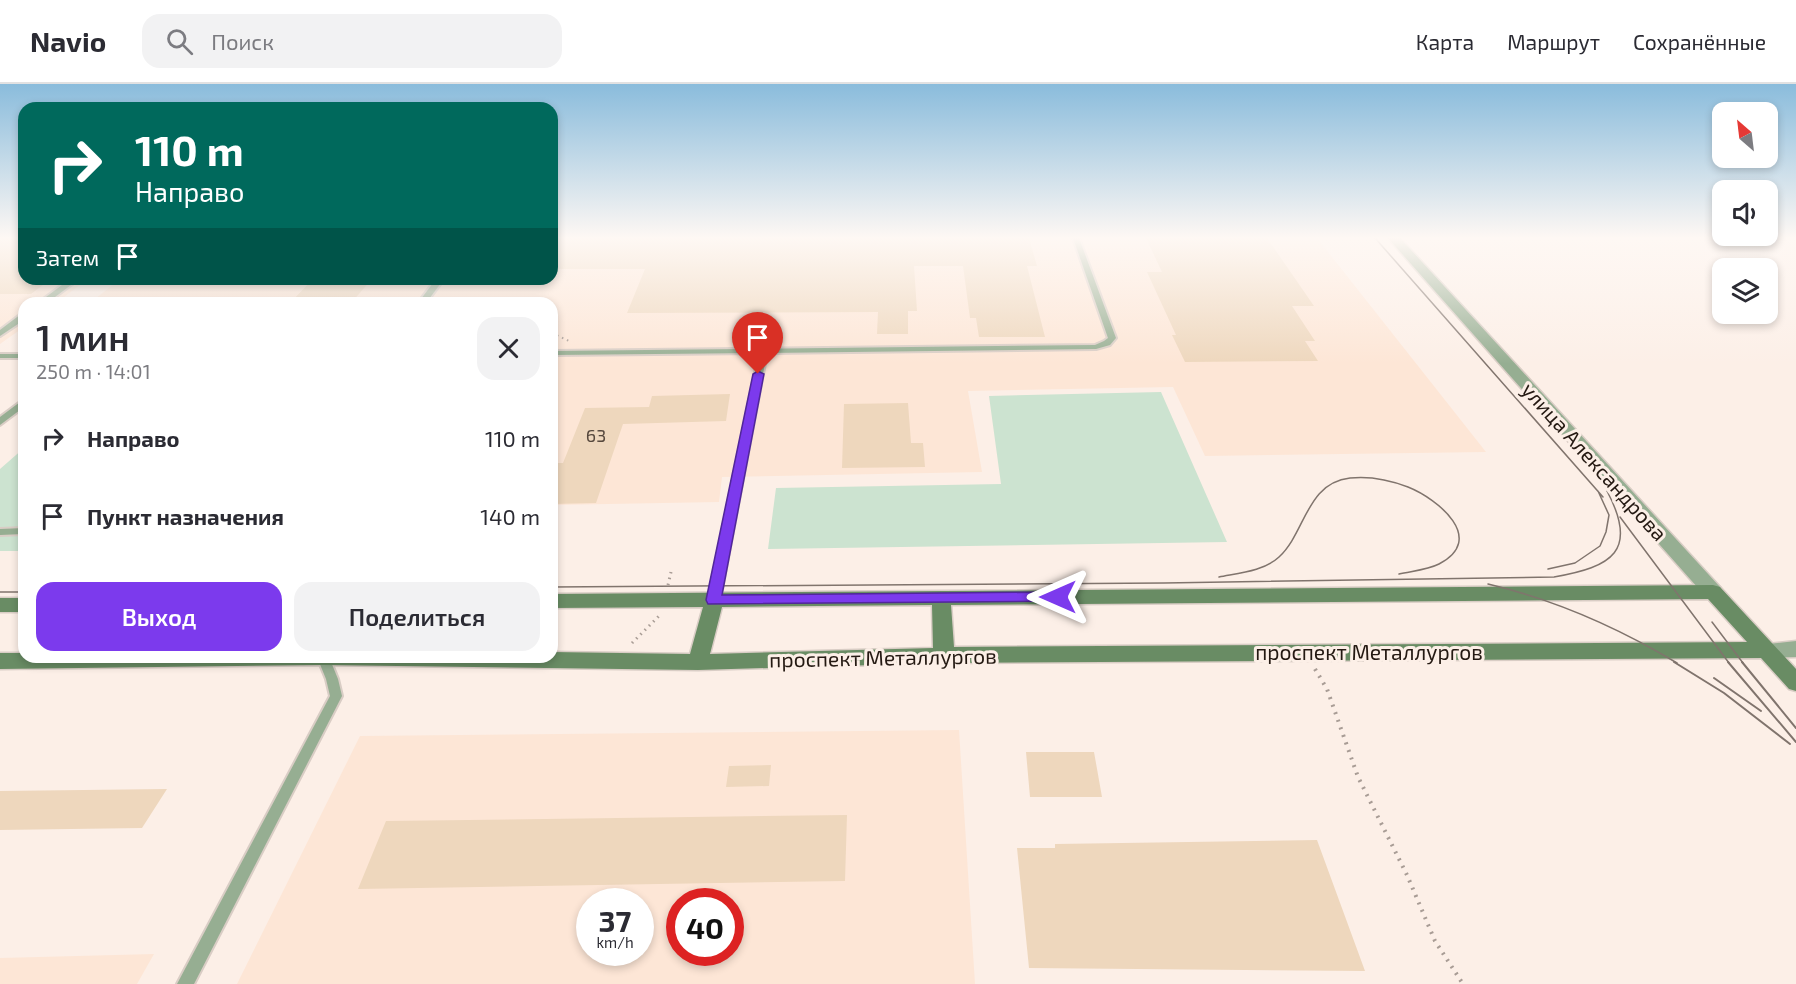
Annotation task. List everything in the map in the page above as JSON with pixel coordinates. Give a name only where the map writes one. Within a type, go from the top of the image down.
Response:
[{"type":"street","name":"улица Александрова","points":[[1432,280],[1796,683]]},
{"type":"street","points":[[558,601],[1713,592]]},
{"type":"street","points":[[941,598],[944,655]]},
{"type":"street","points":[[698,662],[714,600]]},
{"type":"street","points":[[0,605],[18,605]]},
{"type":"street","points":[[1765,650],[1796,649]]},
{"type":"street","name":"проспект Металлургов","points":[[558,660],[698,662],[944,655],[1765,650]]},
{"type":"street","name":"проспект Металлургов","points":[[0,661],[18,661]]},
{"type":"lane","points":[[558,353],[1096,347],[1107,343],[1112,338],[1091,280]]},
{"type":"lane","points":[[50,297],[67,285]]},
{"type":"lane","points":[[0,334],[18,320]]},
{"type":"lane","points":[[714,600],[763,351]]},
{"type":"lane","points":[[0,356],[18,356]]},
{"type":"lane","points":[[0,423],[18,407]]},
{"type":"lane","points":[[0,531],[18,531]]},
{"type":"lane","points":[[185,984],[336,696],[325,663]]},
{"type":"path","points":[[667,589],[671,572]]},
{"type":"path","points":[[630,645],[663,613]]},
{"type":"path","points":[[1305,652],[1327,689],[1358,777],[1407,875],[1435,941],[1463,984]]},
{"type":"shaded area","points":[[0,280],[18,280],[18,285],[80,285],[64,297],[18,297],[18,331],[0,344]]},
{"type":"shaded area","points":[[558,280],[1350,280],[1486,452],[1205,456],[1173,387],[968,391],[982,472],[722,477],[719,502],[558,505],[558,297],[98,297],[112,285],[558,285]]},
{"type":"shaded area","points":[[959,730],[975,984],[237,984],[360,736]]},
{"type":"shaded area","points":[[154,954],[137,984],[0,984],[0,958]]},
{"type":"green space","points":[[1161,392],[1227,542],[768,549],[776,488],[1001,484],[989,396]]},
{"type":"green space","points":[[18,453],[18,551],[0,551],[0,469]]},
{"type":"building","points":[[0,280],[18,280],[18,285],[43,285],[31,294],[0,294]]},
{"type":"building","points":[[640,280],[915,280],[917,311],[908,311],[908,334],[877,334],[878,312],[627,313]]},
{"type":"building","points":[[965,280],[1031,280],[1045,337],[979,337],[976,318],[970,318]]},
{"type":"building","points":[[1151,280],[1296,280],[1314,306],[1292,306],[1315,341],[1305,341],[1318,361],[1185,362],[1172,335],[1176,335]]},
{"type":"building","points":[[307,285],[367,285],[356,297],[296,297]]},
{"type":"building","points":[[730,394],[726,421],[623,424],[596,503],[558,504],[558,463],[563,463],[585,408],[649,407],[652,396]]},
{"type":"building","points":[[908,403],[911,443],[923,443],[925,467],[842,468],[844,404]]},
{"type":"building","points":[[1026,752],[1094,752],[1102,797],[1030,797]]},
{"type":"building","points":[[771,765],[769,786],[726,787],[729,766]]},
{"type":"building","points":[[167,789],[142,828],[0,830],[0,791]]},
{"type":"building","points":[[847,815],[845,881],[358,889],[386,821]]},
{"type":"building","points":[[1317,840],[1365,971],[1029,968],[1017,848],[1055,848],[1055,844]]},
{"type":"tram line","points":[[1412,280],[1598,492]]},
{"type":"tram line","points":[[1219,577],[1251,571],[1273,562],[1288,547],[1308,510],[1324,489],[1335,482],[1350,478],[1372,478],[1408,487],[1444,510],[1453,521],[1458,532],[1459,543],[1453,554],[1439,564],[1399,574]]},
{"type":"tram line","points":[[558,587],[1164,583],[1554,577],[1591,568],[1614,553],[1620,542],[1620,528],[1607,491]]},
{"type":"tram line","points":[[1548,569],[1575,563],[1600,546],[1606,532],[1609,515],[1598,492]]},
{"type":"tram line","points":[[1598,492],[1603,497]]},
{"type":"tram line","points":[[1620,517],[1729,663]]},
{"type":"tram line","points":[[1488,584],[1538,598],[1586,616],[1677,663]]},
{"type":"tram line","points":[[0,592],[18,592]]},
{"type":"tram line","points":[[1712,622],[1743,663]]},
{"type":"tram line","points":[[1674,662],[1724,693],[1790,744]]},
{"type":"tram line","points":[[1728,662],[1796,742]]},
{"type":"tram line","points":[[1742,662],[1796,728]]},
{"type":"tram line","points":[[1714,678],[1761,711]]},
{"type":"route","points":[[758,374],[714,600],[1058,597]]}]
